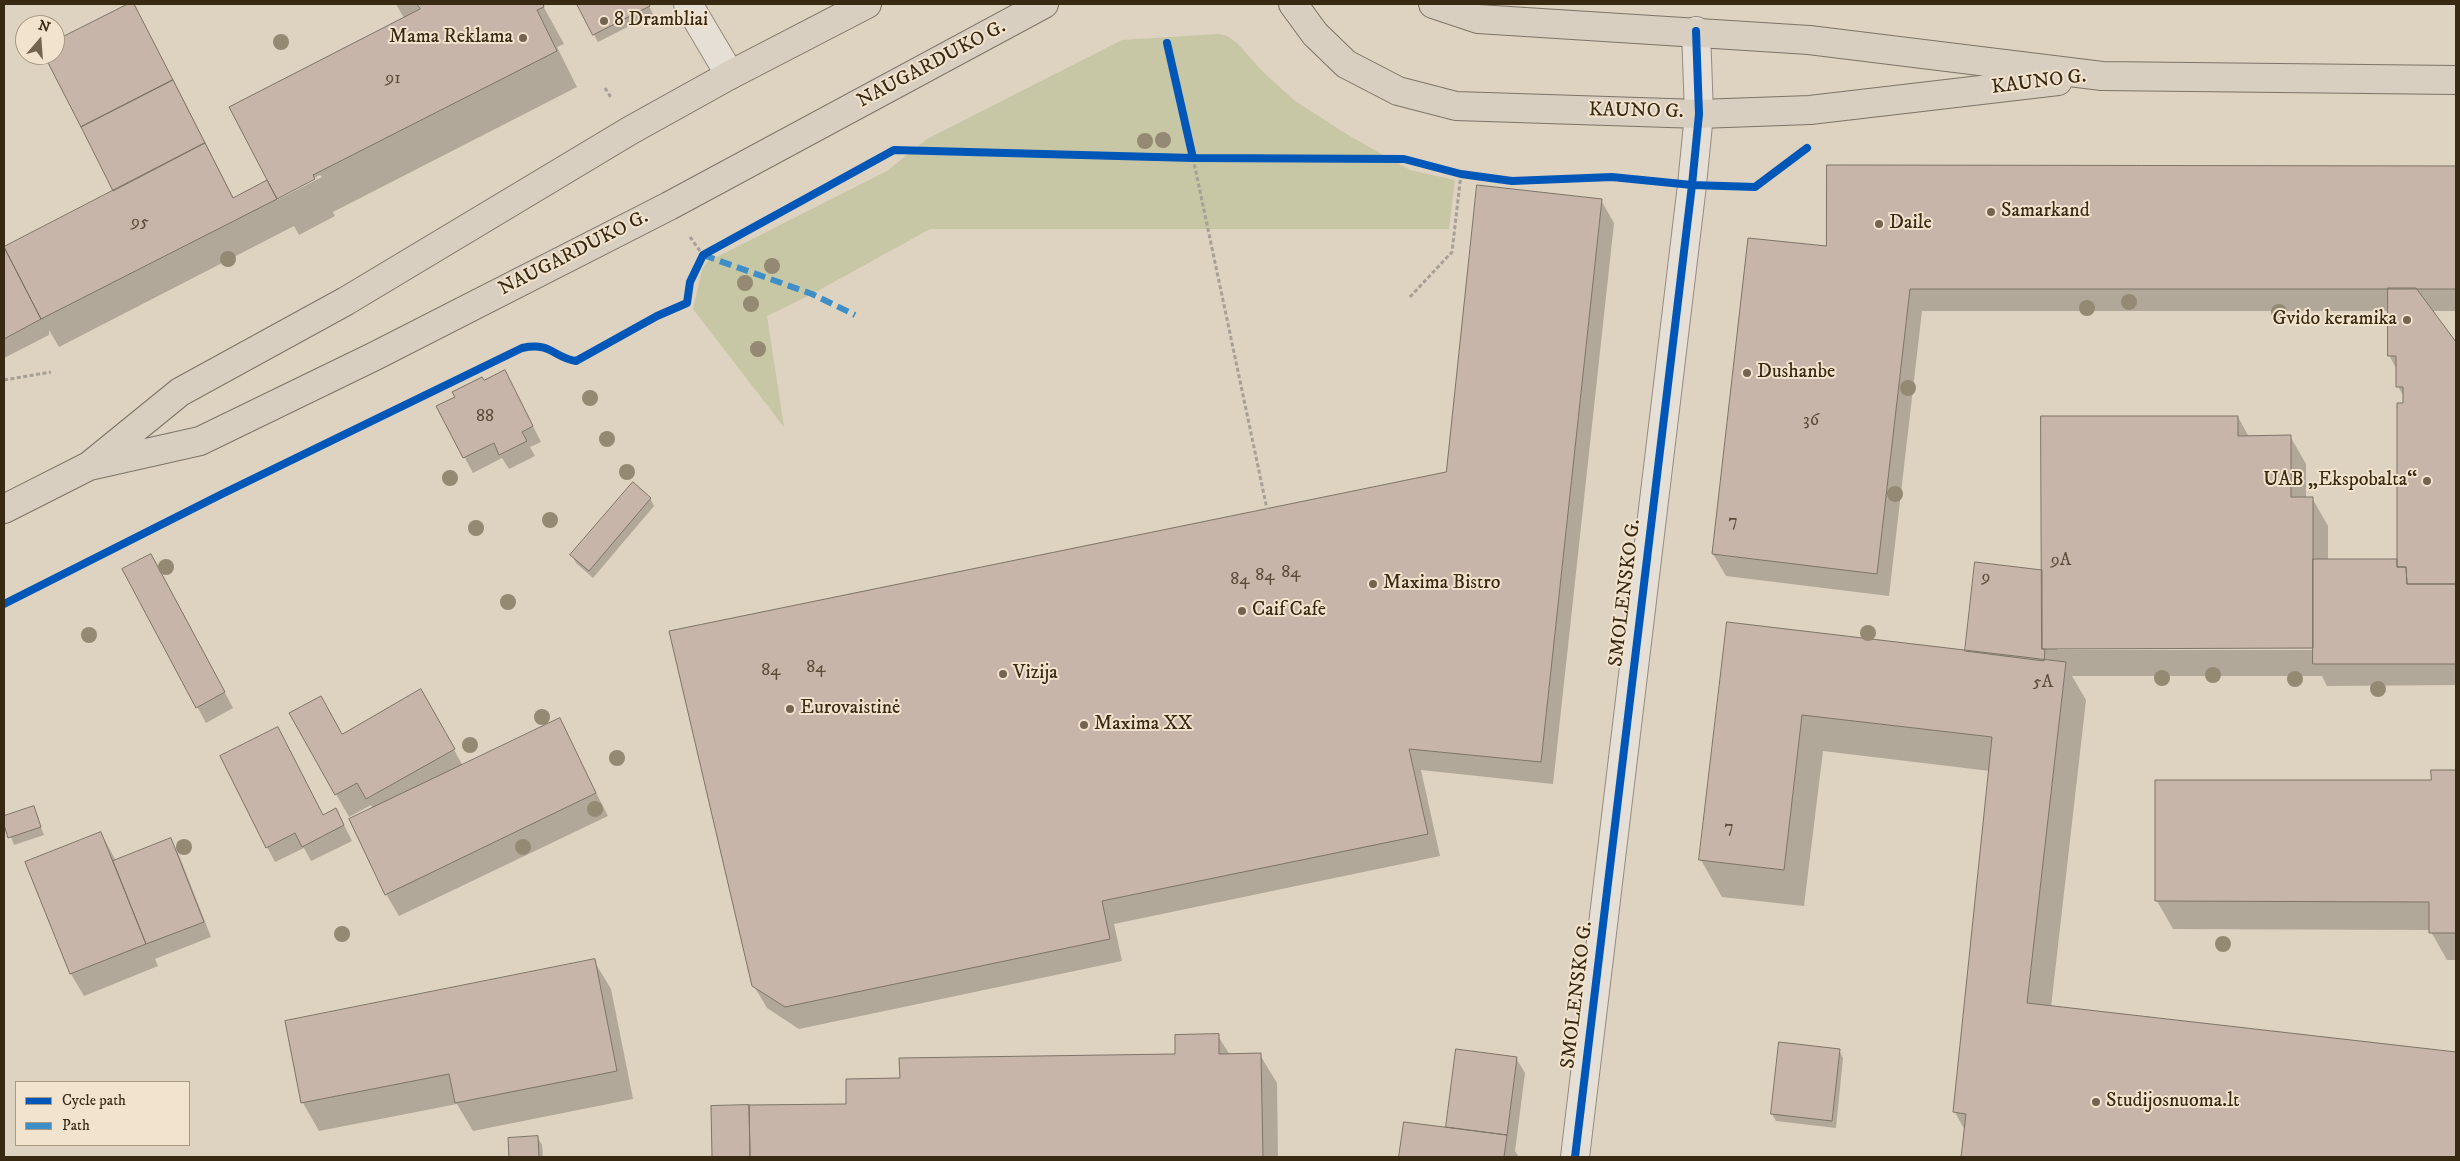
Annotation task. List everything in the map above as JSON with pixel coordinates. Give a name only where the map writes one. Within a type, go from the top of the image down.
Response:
[{"type":"main road","name":"NAUGARDUKO G.","points":[[4,509],[89,466],[180,392],[346,301],[630,130],[730,75],[867,4]]},
{"type":"main road","name":"NAUGARDUKO G.","points":[[89,466],[200,441],[669,206],[1044,4]]},
{"type":"main road","name":"KAUNO G.","points":[[1292,4],[1315,34],[1346,64],[1398,91],[1456,106],[1699,114],[1810,110],[2102,76]]},
{"type":"main road","name":"KAUNO G.","points":[[1433,4],[1478,19],[1809,40],[2102,76],[2456,80]]},
{"type":"street","points":[[688,4],[730,75]]},
{"type":"street","name":"SMOLENSKO G.","points":[[1575,1157],[1699,114],[1696,32]]},
{"type":"path","points":[[1193,158],[1267,508]]},
{"type":"path","points":[[1410,297],[1452,252],[1461,174]]},
{"type":"path","points":[[4,380],[51,372]]},
{"type":"green space","points":[[1219,34],[1227,36],[1237,43],[1263,72],[1295,101],[1348,135],[1410,170],[1455,180],[1449,229],[930,229],[812,294],[767,316],[784,427],[693,309],[702,270],[707,262],[887,171],[927,139],[1122,40]]},
{"type":"building","points":[[128,4],[134,4],[173,80],[81,127],[49,65],[65,65],[65,36]]},
{"type":"building","points":[[417,4],[543,4],[544,7],[537,10],[557,51],[313,175],[315,179],[277,199],[229,107],[420,9]]},
{"type":"building","name":"8 Drambliai","points":[[577,4],[649,4],[650,6],[593,35]]},
{"type":"building","points":[[173,80],[205,143],[113,191],[81,127]]},
{"type":"building","points":[[205,143],[233,198],[267,180],[277,199],[41,319],[4,247]]},
{"type":"building","points":[[1827,165],[2456,166],[2456,289],[1910,289],[1877,574],[1712,554],[1748,238],[1826,246]]},
{"type":"building","points":[[1477,185],[1602,199],[1541,762],[1409,749],[1428,834],[1102,901],[1110,939],[785,1007],[752,986],[669,631],[1446,472]]},
{"type":"building","points":[[4,247],[41,319],[4,339]]},
{"type":"building","name":"UAB „Ekspobalta“","points":[[2388,288],[2416,288],[2456,342],[2456,584],[2407,584],[2406,567],[2397,567],[2397,403],[2403,403],[2403,387],[2396,387],[2396,356],[2388,356]]},
{"type":"building","points":[[505,370],[533,426],[522,432],[527,441],[499,455],[494,443],[463,458],[436,406],[455,397],[452,392],[482,377],[484,380]]},
{"type":"building","points":[[2041,416],[2238,416],[2238,436],[2291,435],[2291,497],[2313,497],[2313,648],[2042,649]]},
{"type":"building","points":[[633,482],[651,498],[589,571],[570,555]]},
{"type":"building","points":[[151,554],[225,692],[196,708],[122,569]]},
{"type":"building","points":[[2313,559],[2397,559],[2397,567],[2406,567],[2407,584],[2456,584],[2456,664],[2313,664]]},
{"type":"building","points":[[1975,562],[2042,570],[2042,649],[2045,649],[2044,661],[1965,651]]},
{"type":"building","points":[[1727,622],[2066,662],[2027,1003],[2456,1052],[2456,1157],[1961,1157],[1966,1114],[1953,1112],[1992,737],[1802,715],[1784,870],[1699,860]]},
{"type":"building","points":[[421,689],[455,749],[366,799],[357,783],[335,795],[289,713],[321,696],[342,734]]},
{"type":"building","points":[[560,718],[596,793],[385,895],[349,819]]},
{"type":"building","points":[[278,727],[323,815],[336,808],[344,825],[302,847],[295,833],[266,848],[220,756]]},
{"type":"building","points":[[2431,770],[2456,770],[2456,933],[2429,933],[2429,902],[2155,901],[2155,780],[2431,780]]},
{"type":"building","points":[[34,806],[41,827],[8,838],[4,825],[4,816]]},
{"type":"building","points":[[101,832],[146,944],[70,974],[25,862]]},
{"type":"building","points":[[171,838],[204,922],[146,944],[113,861]]},
{"type":"building","points":[[595,959],[617,1071],[455,1103],[449,1074],[301,1103],[285,1021]]},
{"type":"building","points":[[1219,1034],[1219,1054],[1261,1053],[1263,1157],[750,1157],[749,1105],[846,1104],[846,1079],[900,1078],[899,1058],[1175,1054],[1175,1035]]},
{"type":"building","points":[[1779,1042],[1840,1049],[1832,1121],[1771,1114]]},
{"type":"building","points":[[1456,1049],[1517,1057],[1507,1135],[1446,1127]]},
{"type":"building","points":[[749,1105],[750,1157],[712,1157],[711,1106]]},
{"type":"building","points":[[1404,1122],[1507,1135],[1504,1157],[1399,1157]]},
{"type":"building","points":[[538,1136],[539,1157],[509,1157],[508,1138]]},
{"type":"marked path","points":[[703,255],[812,294],[855,315]]},
{"type":"cycle path","points":[[1575,1157],[1692,185],[1699,114],[1696,31]]},
{"type":"cycle path","points":[[1167,43],[1193,158]]},
{"type":"cycle path","points":[[4,604],[222,494],[522,348],[546,348],[576,361],[657,316],[687,303],[690,282],[703,255],[894,150],[1193,158],[1404,159],[1461,174],[1512,181],[1612,177],[1692,185],[1755,187],[1807,148]]},
{"type":"place","name":"8 Drambliai","points":[[604,21]]},
{"type":"place","name":"Mama Reklama","points":[[523,38]]},
{"type":"place","name":"Samarkand","points":[[1991,212]]},
{"type":"place","name":"Daile","points":[[1879,224]]},
{"type":"place","name":"Gvido keramika","points":[[2407,320]]},
{"type":"place","name":"Dushanbe","points":[[1747,373]]},
{"type":"place","name":"UAB „Ekspobalta“","points":[[2427,481]]},
{"type":"place","name":"Maxima Bistro","points":[[1373,584]]},
{"type":"place","name":"Caif Cafe","points":[[1242,611]]},
{"type":"place","name":"Vizija","points":[[1003,674]]},
{"type":"place","name":"Eurovaistinė","points":[[790,709]]},
{"type":"place","name":"Maxima XX","points":[[1084,725]]},
{"type":"place","name":"Studijosnuoma.lt","points":[[2096,1102]]}]
